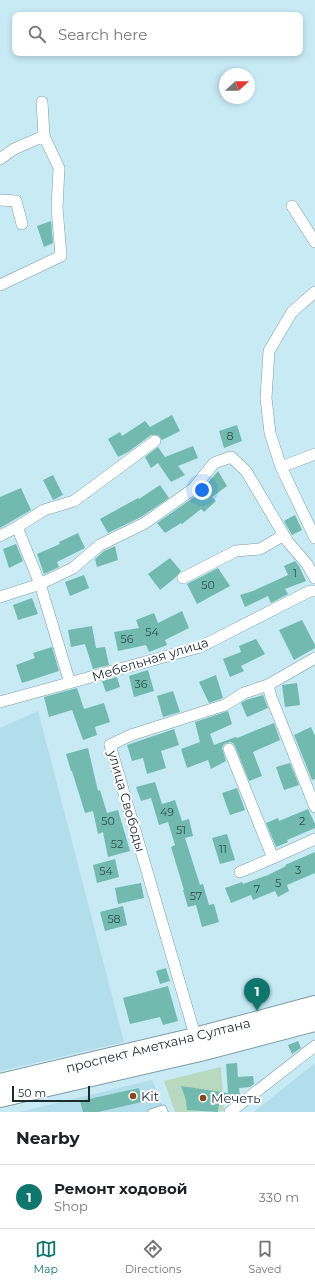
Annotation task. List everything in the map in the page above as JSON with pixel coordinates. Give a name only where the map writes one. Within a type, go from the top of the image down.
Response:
[{"type":"main road","name":"проспект Аметхана Султана","points":[[0,1083],[197,1045],[315,1005]]},
{"type":"main road","points":[[0,1098],[197,1045],[315,1022]]},
{"type":"street","points":[[0,285],[61,256],[57,208],[59,168],[44,136],[42,102]]},
{"type":"street","points":[[0,159],[14,148],[44,136]]},
{"type":"street","points":[[0,200],[16,200],[22,224]]},
{"type":"street","points":[[292,206],[315,242]]},
{"type":"street","points":[[315,292],[292,312],[269,351],[266,398],[270,433],[281,467],[315,538]]},
{"type":"street","points":[[0,536],[44,510],[74,501],[155,441]]},
{"type":"street","points":[[281,467],[315,454]]},
{"type":"street","points":[[0,597],[40,584],[73,568],[100,545],[145,523],[192,489],[214,463],[231,457],[246,471],[288,542],[307,564],[315,578]]},
{"type":"street","points":[[17,527],[40,584],[70,683]]},
{"type":"street","points":[[183,578],[236,550],[260,549],[284,535]]},
{"type":"street","name":"Мебельная улица","points":[[0,702],[200,646],[313,588]]},
{"type":"street","points":[[315,658],[268,685],[271,697],[315,807]]},
{"type":"street","name":"улица Свободы","points":[[197,1045],[110,745],[130,735],[225,705],[244,694],[268,685]]},
{"type":"street","points":[[228,748],[273,858]]},
{"type":"street","points":[[240,872],[315,839]]},
{"type":"street","points":[[230,1112],[315,1046]]},
{"type":"lane","points":[[151,1112],[164,1108],[165,1112]]},
{"type":"shaded area","points":[[38,711],[124,1042],[0,1071],[0,728]]},
{"type":"shaded area","points":[[315,1063],[315,1112],[254,1112]]},
{"type":"shaded area","points":[[152,1080],[165,1112],[19,1112]]},
{"type":"green space","points":[[221,1067],[224,1111],[175,1112],[164,1081]]},
{"type":"building","points":[[51,221],[53,243],[44,247],[37,226]]},
{"type":"building","points":[[172,415],[180,431],[162,440],[158,435],[151,435],[128,452],[118,457],[108,439],[120,432],[122,436],[145,421],[150,427]]},
{"type":"building","points":[[237,425],[242,441],[224,448],[219,431]]},
{"type":"building","points":[[193,446],[198,458],[178,466],[185,475],[171,482],[158,463],[151,468],[145,457],[158,447],[165,457]]},
{"type":"building","points":[[218,471],[227,486],[212,497],[216,501],[204,512],[201,509],[182,524],[181,523],[165,533],[157,523],[197,495]]},
{"type":"building","points":[[53,475],[63,495],[53,500],[43,480]]},
{"type":"building","points":[[160,485],[169,498],[141,517],[108,533],[100,519],[138,498],[139,499]]},
{"type":"building","points":[[21,488],[31,510],[0,528],[0,497]]},
{"type":"building","points":[[295,515],[302,530],[292,535],[284,521]]},
{"type":"building","points":[[78,533],[85,548],[57,562],[59,567],[44,574],[37,554],[60,544],[59,542]]},
{"type":"building","points":[[16,544],[23,561],[9,568],[3,549]]},
{"type":"building","points":[[115,546],[118,560],[97,567],[95,559],[104,551]]},
{"type":"building","points":[[170,558],[181,571],[160,590],[148,574]]},
{"type":"building","points":[[295,561],[306,581],[285,589],[288,594],[271,603],[268,596],[245,607],[240,595],[253,591],[288,575],[284,566]]},
{"type":"building","points":[[218,568],[230,586],[197,604],[187,584]]},
{"type":"building","points":[[84,575],[89,588],[70,596],[65,582]]},
{"type":"building","points":[[32,598],[38,614],[18,620],[13,605]]},
{"type":"building","points":[[182,611],[189,628],[165,640],[167,645],[149,652],[146,645],[118,651],[114,632],[139,628],[136,620],[154,613],[158,623]]},
{"type":"building","points":[[302,620],[315,645],[315,648],[294,660],[279,630]]},
{"type":"building","points":[[92,626],[96,648],[105,647],[109,665],[93,669],[85,644],[71,647],[68,630]]},
{"type":"building","points":[[256,639],[265,654],[241,666],[244,671],[230,677],[223,659],[241,652],[239,646]]},
{"type":"building","points":[[52,647],[59,671],[22,683],[16,665],[35,658],[33,653]]},
{"type":"building","points":[[148,670],[154,691],[134,697],[129,676]]},
{"type":"building","points":[[216,675],[223,698],[209,703],[199,682]]},
{"type":"building","points":[[117,677],[120,687],[106,692],[102,681]]},
{"type":"building","points":[[297,683],[300,705],[285,707],[282,685]]},
{"type":"building","points":[[77,688],[84,709],[104,703],[110,722],[95,727],[97,735],[83,740],[72,710],[49,717],[44,697]]},
{"type":"building","points":[[173,691],[180,712],[163,717],[157,696]]},
{"type":"building","points":[[263,695],[268,708],[247,717],[241,703]]},
{"type":"building","points":[[228,711],[232,724],[210,734],[214,745],[236,737],[237,738],[274,723],[280,740],[253,752],[262,776],[249,781],[235,746],[230,742],[224,744],[222,748],[226,761],[211,769],[208,760],[187,768],[181,749],[200,742],[195,722]]},
{"type":"building","points":[[311,727],[315,736],[315,779],[312,780],[294,735]]},
{"type":"building","points":[[174,729],[179,745],[161,751],[166,768],[147,774],[143,758],[132,761],[127,745]]},
{"type":"building","points":[[88,748],[98,791],[100,790],[107,813],[118,810],[130,851],[108,857],[103,832],[98,834],[93,811],[85,813],[66,754]]},
{"type":"building","points":[[290,763],[299,785],[284,790],[276,767]]},
{"type":"building","points":[[155,782],[162,804],[175,800],[182,821],[189,819],[193,836],[185,838],[200,885],[203,884],[209,905],[214,904],[219,922],[202,927],[196,905],[188,907],[171,847],[175,845],[168,822],[159,825],[151,798],[141,801],[136,787]]},
{"type":"building","points":[[237,788],[245,810],[230,815],[222,793]]},
{"type":"building","points":[[308,809],[315,824],[315,828],[287,840],[288,842],[276,847],[266,823],[278,818],[279,821]]},
{"type":"building","points":[[227,834],[235,860],[220,864],[212,838]]},
{"type":"building","points":[[315,852],[315,873],[287,885],[289,891],[278,897],[275,891],[253,900],[251,895],[231,903],[225,888],[242,882],[243,884],[268,875],[286,866],[285,865]]},
{"type":"building","points":[[115,859],[119,877],[97,883],[93,865]]},
{"type":"building","points":[[141,883],[144,898],[118,904],[115,888]]},
{"type":"building","points":[[123,906],[127,925],[105,931],[100,912]]},
{"type":"building","points":[[166,968],[170,981],[160,984],[156,971]]},
{"type":"building","points":[[168,986],[178,1021],[163,1025],[160,1017],[130,1024],[123,998]]},
{"type":"building","points":[[298,1041],[301,1048],[292,1054],[288,1045]]},
{"type":"building","points":[[237,1063],[238,1077],[253,1076],[254,1084],[250,1087],[239,1088],[240,1095],[233,1101],[219,1102],[218,1112],[187,1110],[186,1100],[181,1086],[228,1093],[226,1064]]},
{"type":"building","points":[[139,1088],[142,1102],[98,1112],[83,1112],[80,1101]]},
{"type":"place","name":"Ремонт ходовой","points":[[257,1011]]},
{"type":"place","name":"Kit","points":[[133,1096]]},
{"type":"place","name":"Мечеть","points":[[203,1098]]}]
